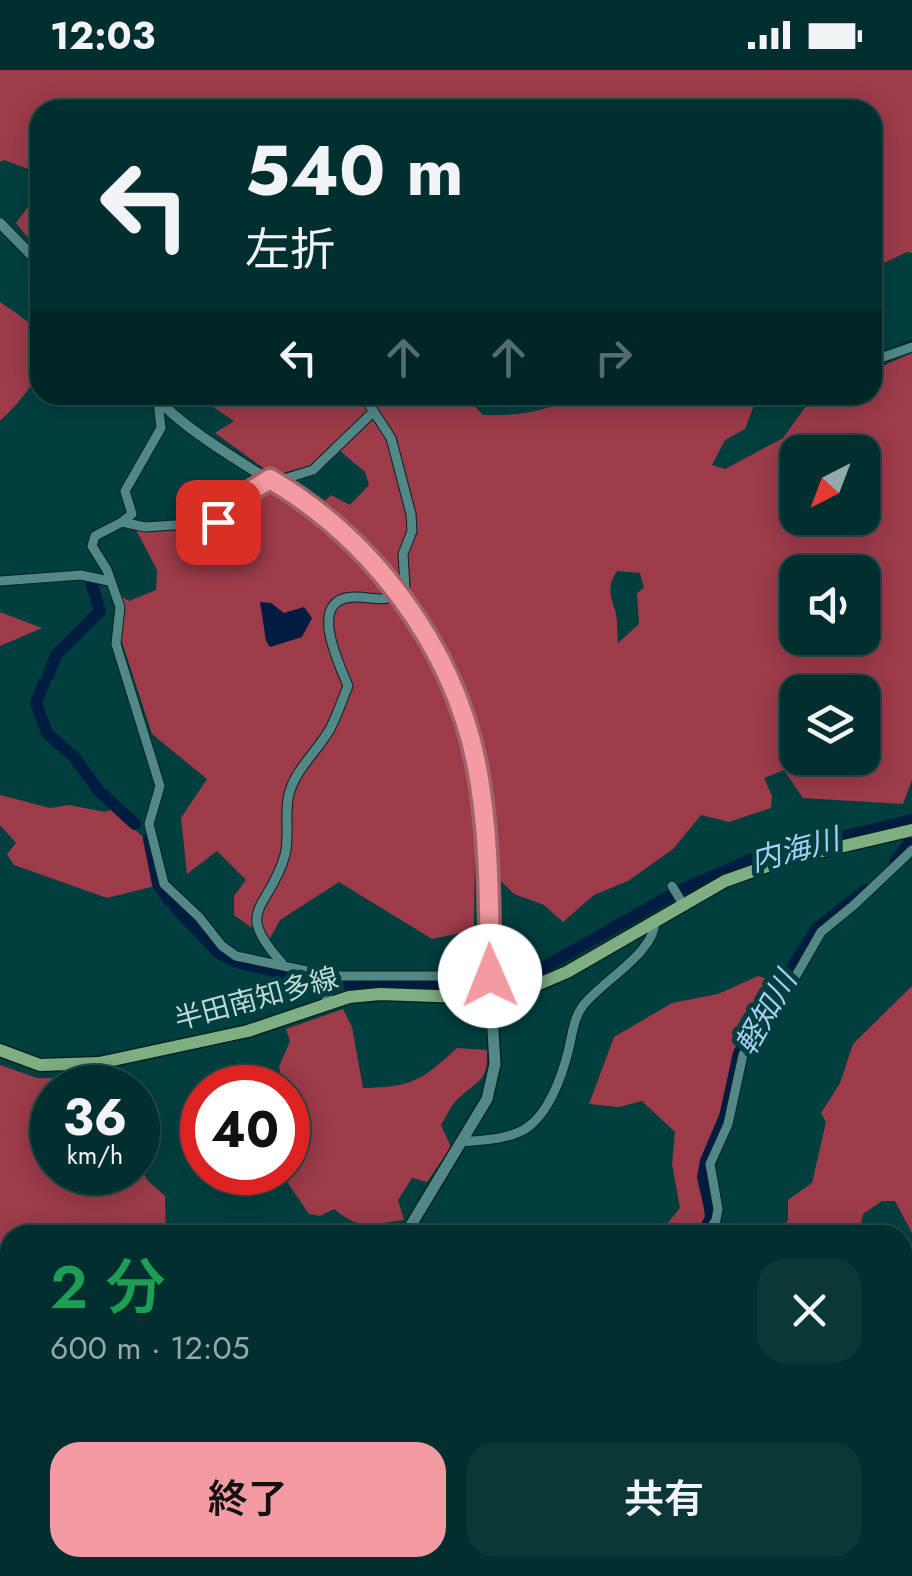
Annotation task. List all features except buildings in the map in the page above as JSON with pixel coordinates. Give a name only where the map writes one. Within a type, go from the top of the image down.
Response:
[{"type":"main road","name":"半田南知多線","points":[[0,1050],[40,1065],[99,1062],[248,1031],[326,1003],[380,994],[491,998],[543,985],[683,904],[755,868],[912,830]]},
{"type":"main road","points":[[411,1225],[479,1114],[492,1084],[495,1041],[491,998]]},
{"type":"street","points":[[0,223],[30,254]]},
{"type":"street","points":[[882,357],[912,348]]},
{"type":"street","points":[[156,405],[161,428],[125,490],[132,514],[96,536],[92,546],[107,570],[120,607],[116,644],[160,786],[150,824],[164,884],[236,956],[331,976],[490,976]]},
{"type":"street","points":[[165,405],[347,536],[398,592],[446,672],[476,761],[483,817],[491,998]]},
{"type":"street","points":[[284,965],[258,937],[256,912],[278,878],[289,842],[288,797],[298,772],[330,729],[348,686],[330,641],[328,620],[334,608],[349,598],[374,601],[405,586],[403,554],[412,520],[390,438],[369,405]]},
{"type":"street","points":[[122,522],[145,527],[218,522],[230,504],[270,479],[314,470],[373,412]]},
{"type":"street","points":[[0,581],[81,575],[109,581]]},
{"type":"street","points":[[713,1225],[718,1209],[710,1164],[728,1124],[743,1055],[821,932],[912,850]]},
{"type":"street","points":[[672,886],[683,904]]},
{"type":"street","points":[[460,1142],[510,1136],[539,1116],[556,1085],[580,1009],[644,947],[655,932],[655,920]]},
{"type":"street","points":[[326,1003],[331,976]]},
{"type":"shaded area","points":[[0,70],[912,70],[912,253],[882,264],[882,100],[30,100],[30,171],[4,160],[0,162]]},
{"type":"shaded area","points":[[30,204],[30,240],[16,223]]},
{"type":"shaded area","points":[[0,302],[30,324],[30,386],[0,421]]},
{"type":"shaded area","points":[[912,353],[912,780],[903,804],[803,798],[787,775],[880,775],[880,675],[780,675],[780,772],[764,778],[772,796],[771,808],[729,822],[701,815],[673,849],[628,881],[594,895],[563,922],[544,905],[514,894],[493,873],[487,782],[451,671],[406,592],[367,546],[319,506],[331,495],[350,505],[369,485],[365,472],[333,445],[313,466],[273,475],[215,433],[234,421],[210,405],[474,405],[483,415],[496,415],[520,414],[554,405],[754,405],[745,429],[725,440],[712,465],[725,469],[780,440],[780,535],[880,535],[880,435],[785,435],[807,405],[882,405],[882,366]],"holes":[[[617,571],[640,573],[644,588],[637,593],[639,624],[618,643],[612,581]]]},
{"type":"shaded area","points":[[269,486],[324,527],[379,582],[414,630],[443,682],[462,733],[471,781],[474,930],[432,939],[339,882],[280,920],[269,940],[234,915],[234,896],[246,880],[217,851],[187,874],[181,818],[207,779],[152,734],[122,642],[121,596],[129,601],[156,590],[157,570],[134,526],[218,525],[232,506]]},
{"type":"shaded area","points":[[0,612],[42,628],[0,646]]},
{"type":"shaded area","points":[[0,795],[50,808],[69,805],[105,812],[113,809],[145,839],[155,886],[107,898],[14,865],[7,854],[16,843],[0,825]]},
{"type":"shaded area","points":[[758,976],[767,979],[735,1050],[722,1108],[701,1160],[705,1221],[702,1225],[666,1225],[680,1208],[672,1164],[675,1132],[642,1101],[619,1107],[589,1104],[614,1037],[672,1003],[718,994]]},
{"type":"shaded area","points":[[912,986],[912,1225],[908,1225],[895,1201],[882,1201],[863,1214],[861,1225],[785,1225],[788,1200],[812,1183],[826,1122],[821,1113],[840,1083],[853,1044]]},
{"type":"shaded area","points":[[343,1009],[352,1027],[363,1088],[415,1080],[457,1048],[487,1050],[481,1078],[457,1100],[441,1125],[451,1147],[427,1182],[412,1178],[398,1200],[404,1220],[367,1225],[334,1209],[320,1216],[309,1214],[296,1195],[310,1195],[310,1065],[280,1065],[290,1041],[286,1029]]},
{"type":"shaded area","points":[[0,1065],[30,1076],[30,1195],[160,1195],[160,1192],[165,1196],[166,1225],[0,1225]]},
{"type":"water","points":[[260,602],[271,603],[284,613],[304,607],[312,618],[302,637],[270,647]]},
{"type":"waterway","points":[[898,347],[912,341]]},
{"type":"waterway","name":"内海川","points":[[48,676],[56,655],[100,611],[91,582]]},
{"type":"waterway","name":"内海川","points":[[44,683],[36,703],[47,733],[135,824]]},
{"type":"waterway","name":"内海川","points":[[681,890],[755,858],[912,820]]},
{"type":"waterway","name":"内海川","points":[[149,839],[158,884],[169,900]]},
{"type":"waterway","name":"軽知川","points":[[895,862],[910,842]]},
{"type":"waterway","name":"軽知川","points":[[707,1225],[712,1217],[703,1177],[725,1117],[739,1053],[817,928],[866,890]]},
{"type":"waterway","name":"内海川","points":[[505,983],[534,973],[670,896]]},
{"type":"waterway","name":"内海川","points":[[175,907],[219,953],[236,962],[324,982]]},
{"type":"waterway","name":"内海川","points":[[349,985],[478,984]]},
{"type":"route","points":[[218,522],[230,504],[270,479],[347,536],[398,592],[420,626],[446,672],[476,761],[485,844],[490,976]]}]
